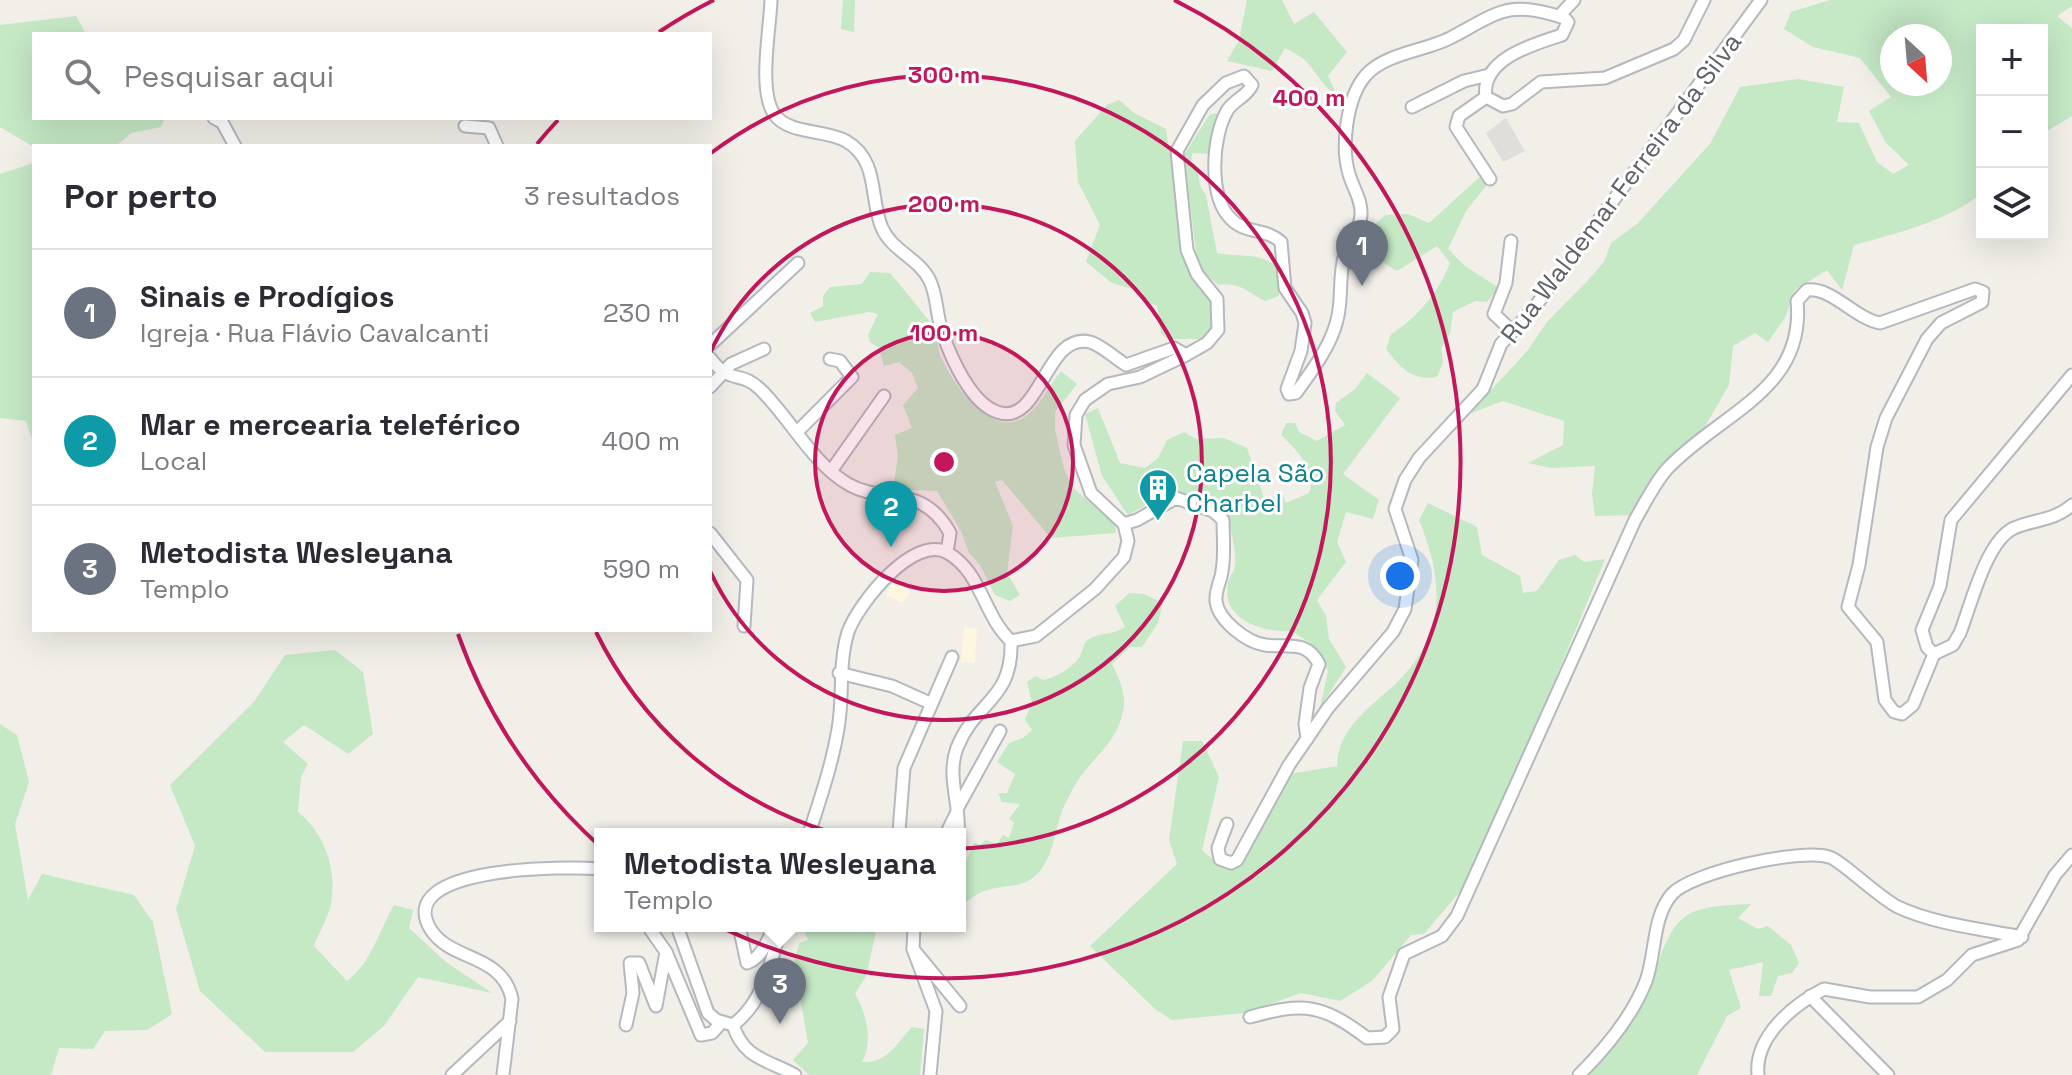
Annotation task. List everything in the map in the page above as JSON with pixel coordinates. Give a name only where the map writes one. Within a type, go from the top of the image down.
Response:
[{"type":"street","points":[[771,0],[766,95],[775,115],[785,124],[847,141],[861,154],[873,178],[881,227],[892,244],[930,279],[948,346],[959,370],[988,409],[1002,414],[1018,410],[1032,398],[1057,357],[1069,344],[1079,341],[1093,342],[1126,365],[1174,348],[1186,355]]},
{"type":"street","points":[[1560,15],[1574,0]]},
{"type":"street","points":[[1486,97],[1503,106],[1512,104],[1541,82],[1605,78],[1674,49],[1684,40],[1704,0]]},
{"type":"street","name":"Rua Waldemar Ferreira da Silva","points":[[1227,824],[1218,848],[1220,859],[1231,863],[1237,860],[1263,807],[1307,739],[1393,632],[1405,609],[1412,560],[1398,519],[1397,497],[1419,458],[1483,389],[1501,344],[1511,330],[1534,308],[1761,0]]},
{"type":"street","points":[[1011,641],[1036,636],[1117,569],[1128,541],[1124,524],[1099,504],[1084,482],[1074,445],[1076,415],[1096,389],[1140,377],[1186,355],[1214,337],[1220,308],[1187,250],[1177,151],[1203,105],[1226,83],[1244,76],[1252,85],[1250,92],[1229,107],[1218,132],[1221,205],[1232,220],[1243,228],[1262,232],[1281,242],[1285,288],[1305,323],[1301,351],[1287,389],[1289,394],[1301,386],[1338,319],[1345,255],[1361,217],[1360,202],[1348,173],[1348,121],[1352,103],[1366,75],[1387,61],[1455,36],[1507,4],[1521,3],[1560,15],[1568,22],[1562,35],[1511,56],[1489,75],[1464,81],[1412,107]]},
{"type":"street","points":[[1486,97],[1485,86],[1489,75]]},
{"type":"street","points":[[1486,97],[1459,116],[1456,127],[1490,179]]},
{"type":"street","points":[[218,120],[234,144]]},
{"type":"street","points":[[465,126],[489,128],[496,144]]},
{"type":"street","points":[[1511,241],[1506,283],[1494,314],[1511,330]]},
{"type":"street","points":[[712,343],[798,263]]},
{"type":"street","points":[[1250,1017],[1302,1005],[1338,1016],[1367,1038],[1385,1037],[1393,1029],[1389,997],[1404,954],[1442,936],[1457,916],[1635,520],[1668,468],[1771,383],[1797,339],[1797,301],[1807,290],[1818,288],[1874,322],[1975,289],[1984,295],[1982,302],[1932,331],[1886,418],[1877,447],[1859,565],[1848,607],[1877,642],[1885,700],[1894,712],[1902,714],[1910,709],[1934,654],[1953,645],[1996,542],[2009,531],[2051,519],[2072,505]]},
{"type":"street","points":[[712,385],[731,364],[764,349]]},
{"type":"street","points":[[798,431],[852,377],[840,361],[830,359]]},
{"type":"street","points":[[712,361],[722,374],[756,385],[831,471],[850,486],[920,503],[945,524],[951,543],[947,552]]},
{"type":"street","points":[[1934,654],[1927,647],[1922,630],[1940,586],[1951,520],[2072,375]]},
{"type":"street","points":[[831,471],[884,396]]},
{"type":"street","points":[[1124,524],[1176,498],[1196,502],[1223,520],[1223,570],[1215,599],[1218,613],[1244,636],[1264,645],[1288,642],[1307,650],[1319,664],[1310,688],[1305,724],[1307,739]]},
{"type":"street","points":[[712,536],[747,580],[744,626]]},
{"type":"street","points":[[811,828],[828,778],[839,725],[839,673],[849,629],[904,559],[921,550],[947,552],[972,573],[994,621],[1011,641],[1011,661],[1001,691],[977,716],[956,749],[952,767],[958,828]]},
{"type":"street","points":[[899,828],[904,768],[952,657]]},
{"type":"street","points":[[839,673],[892,686],[930,703]]},
{"type":"street","points":[[949,828],[1000,731]]},
{"type":"street","points":[[1758,1075],[1760,1047],[1810,996],[1824,989],[1870,997],[1918,997],[1947,980],[1972,955],[2022,937],[2042,897],[2072,855]]},
{"type":"street","points":[[1579,1075],[1597,1057],[1646,981],[1660,915],[1672,894],[1695,879],[1774,858],[1830,857],[1898,907],[2022,937]]},
{"type":"street","points":[[503,1075],[510,1021],[509,987],[499,972],[438,939],[429,927],[427,910],[432,898],[452,883],[476,874],[594,869]]},
{"type":"street","points":[[652,932],[666,952],[701,1035],[712,1033],[751,1010],[767,975],[777,932]]},
{"type":"street","points":[[679,932],[708,1013],[727,1024],[748,1053],[795,1075]]},
{"type":"street","points":[[740,932],[747,963],[756,960],[774,932]]},
{"type":"street","points":[[914,932],[913,949],[936,1011],[930,1075]]},
{"type":"street","points":[[913,949],[960,1006]]},
{"type":"street","points":[[626,1025],[633,993],[630,963],[639,963],[656,1006],[666,952]]},
{"type":"street","points":[[1810,996],[1888,1075]]},
{"type":"street","points":[[452,1075],[510,1021]]},
{"type":"shaded area","points":[[1506,118],[1525,151],[1503,162],[1486,133]]},
{"type":"shaded area","points":[[894,582],[910,592],[902,603],[885,594]]},
{"type":"shaded area","points":[[964,627],[977,629],[975,662],[961,662]]},
{"type":"green space","points":[[843,0],[855,0],[854,32],[841,29]]},
{"type":"green space","points":[[1247,0],[1282,0],[1294,24],[1314,12],[1347,52],[1328,76],[1337,96],[1303,59],[1285,48],[1272,71],[1227,61],[1239,40]]},
{"type":"green space","points":[[1830,0],[2072,0],[2072,6],[2057,16],[2072,28],[2072,116],[2048,130],[2048,24],[1976,24],[1976,197],[1939,218],[1854,245],[1842,290],[1827,270],[1795,290],[1785,318],[1768,342],[1755,333],[1733,346],[1729,385],[1699,437],[1635,515],[1595,516],[1592,494],[1595,466],[1551,468],[1528,463],[1563,445],[1564,421],[1503,401],[1469,414],[1528,350],[1547,322],[1604,262],[1611,243],[1637,224],[1710,144],[1740,87],[1798,79],[1844,87],[1837,122],[1859,123],[1877,162],[1893,174],[1909,165],[1886,143],[1869,111],[1890,96],[1952,96],[1952,24],[1880,24],[1880,83],[1860,58],[1813,47],[1784,29],[1791,12]]},
{"type":"green space","points":[[76,16],[85,32],[32,32],[32,120],[164,120],[161,127],[131,133],[118,144],[32,146],[0,127],[0,25]]},
{"type":"green space","points":[[1119,100],[1134,113],[1166,129],[1179,217],[1212,295],[1214,326],[1200,339],[1167,339],[1161,333],[1157,306],[1145,301],[1142,292],[1112,283],[1086,262],[1100,225],[1078,182],[1075,141],[1107,105]]},
{"type":"green space","points":[[1218,113],[1211,154],[1192,153],[1191,167],[1197,170],[1206,195],[1217,253],[1257,257],[1280,269],[1279,296],[1265,301],[1237,286],[1218,285],[1198,266],[1184,155],[1210,114]]},
{"type":"green space","points":[[32,164],[32,440],[26,421],[0,418],[0,174]]},
{"type":"green space","points":[[1483,174],[1490,181],[1466,211],[1448,249],[1465,266],[1499,288],[1487,302],[1475,301],[1453,312],[1450,333],[1441,348],[1443,362],[1437,377],[1414,375],[1386,349],[1391,334],[1418,313],[1434,294],[1450,263],[1437,246],[1397,271],[1362,249],[1363,237],[1385,215],[1408,214],[1429,223]]},
{"type":"green space","points":[[870,272],[890,273],[917,305],[932,325],[940,355],[953,379],[985,414],[998,421],[1010,422],[1023,418],[1039,403],[1061,371],[1077,384],[1055,412],[1055,430],[1064,469],[1073,488],[1115,524],[1116,533],[1051,538],[1002,480],[995,482],[1013,526],[1007,573],[1020,595],[1010,601],[995,595],[937,491],[911,490],[894,484],[898,456],[895,435],[912,428],[903,405],[918,388],[912,373],[899,362],[884,366],[879,348],[870,342],[868,335],[878,314],[869,312],[815,322],[810,313],[823,306],[823,296],[830,287],[862,284]]},
{"type":"green space","points":[[1367,373],[1400,398],[1343,474],[1379,500],[1373,519],[1346,512],[1337,542],[1346,562],[1317,600],[1326,616],[1329,639],[1346,667],[1320,708],[1328,671],[1310,643],[1292,631],[1269,630],[1246,622],[1231,606],[1227,596],[1228,583],[1235,559],[1228,515],[1199,501],[1178,496],[1157,500],[1128,515],[1102,476],[1085,414],[1098,408],[1120,463],[1145,468],[1158,458],[1167,440],[1184,432],[1196,439],[1224,438],[1247,448],[1265,500],[1282,493],[1286,503],[1309,493],[1311,485],[1304,461],[1281,435],[1286,423],[1295,423],[1299,432],[1317,441],[1345,425],[1335,411],[1336,403],[1355,389]]},
{"type":"green space","points":[[1428,503],[1477,527],[1482,555],[1520,576],[1523,593],[1537,591],[1559,560],[1575,555],[1584,562],[1605,559],[1474,875],[1424,934],[1411,935],[1372,981],[1340,1001],[1301,993],[1244,1013],[1172,1020],[1155,1009],[1090,946],[1177,864],[1169,840],[1183,741],[1202,741],[1219,777],[1202,850],[1224,869],[1235,870],[1290,774],[1337,766],[1342,742],[1355,721],[1409,669],[1423,649],[1436,609],[1433,566],[1419,520]]},
{"type":"green space","points":[[1129,593],[1144,594],[1163,603],[1158,623],[1142,647],[1130,647],[1112,664],[1124,700],[1119,726],[1071,792],[1041,870],[1027,882],[983,892],[966,903],[966,861],[974,842],[980,845],[986,840],[997,844],[1003,835],[1009,838],[1014,823],[1009,819],[1020,804],[1002,802],[998,793],[1007,793],[1015,774],[997,762],[1009,743],[1023,738],[1032,730],[1025,720],[1032,702],[1027,682],[1036,676],[1043,680],[1069,668],[1089,639],[1125,627],[1115,606]]},
{"type":"green space","points":[[335,650],[363,672],[373,734],[348,754],[304,725],[283,742],[308,764],[301,777],[298,812],[322,841],[332,878],[331,904],[314,946],[347,981],[368,956],[394,905],[413,910],[409,928],[446,962],[492,993],[418,977],[384,1026],[353,1052],[265,1052],[200,991],[176,909],[195,846],[170,785],[254,702],[285,655]]},
{"type":"green space","points":[[0,724],[17,735],[29,782],[15,824],[28,900],[42,874],[134,895],[153,922],[172,1014],[147,1030],[105,1031],[93,1049],[59,1048],[51,1075],[0,1075]]},
{"type":"green space","points":[[1751,904],[1738,918],[1758,929],[1768,926],[1791,945],[1799,963],[1792,973],[1778,976],[1771,996],[1759,996],[1763,962],[1729,970],[1741,1008],[1727,1016],[1697,1075],[1590,1075],[1646,999],[1665,945],[1681,920],[1702,909]]},
{"type":"green space","points":[[805,932],[876,932],[866,976],[855,994],[863,1010],[868,1037],[862,1062],[885,1056],[912,1027],[924,1029],[920,1075],[809,1075],[793,1060],[808,1043],[801,1002],[790,982],[799,943],[808,940]]},
{"type":"place","name":"Sinais e Prodígios","points":[[1362,286]]},
{"type":"place","name":"Capela São Charbel","points":[[1158,522]]},
{"type":"place","name":"Mar e mercearia teleférico","points":[[891,547]]},
{"type":"place","name":"Metodista Wesleyana","points":[[780,1024]]}]
